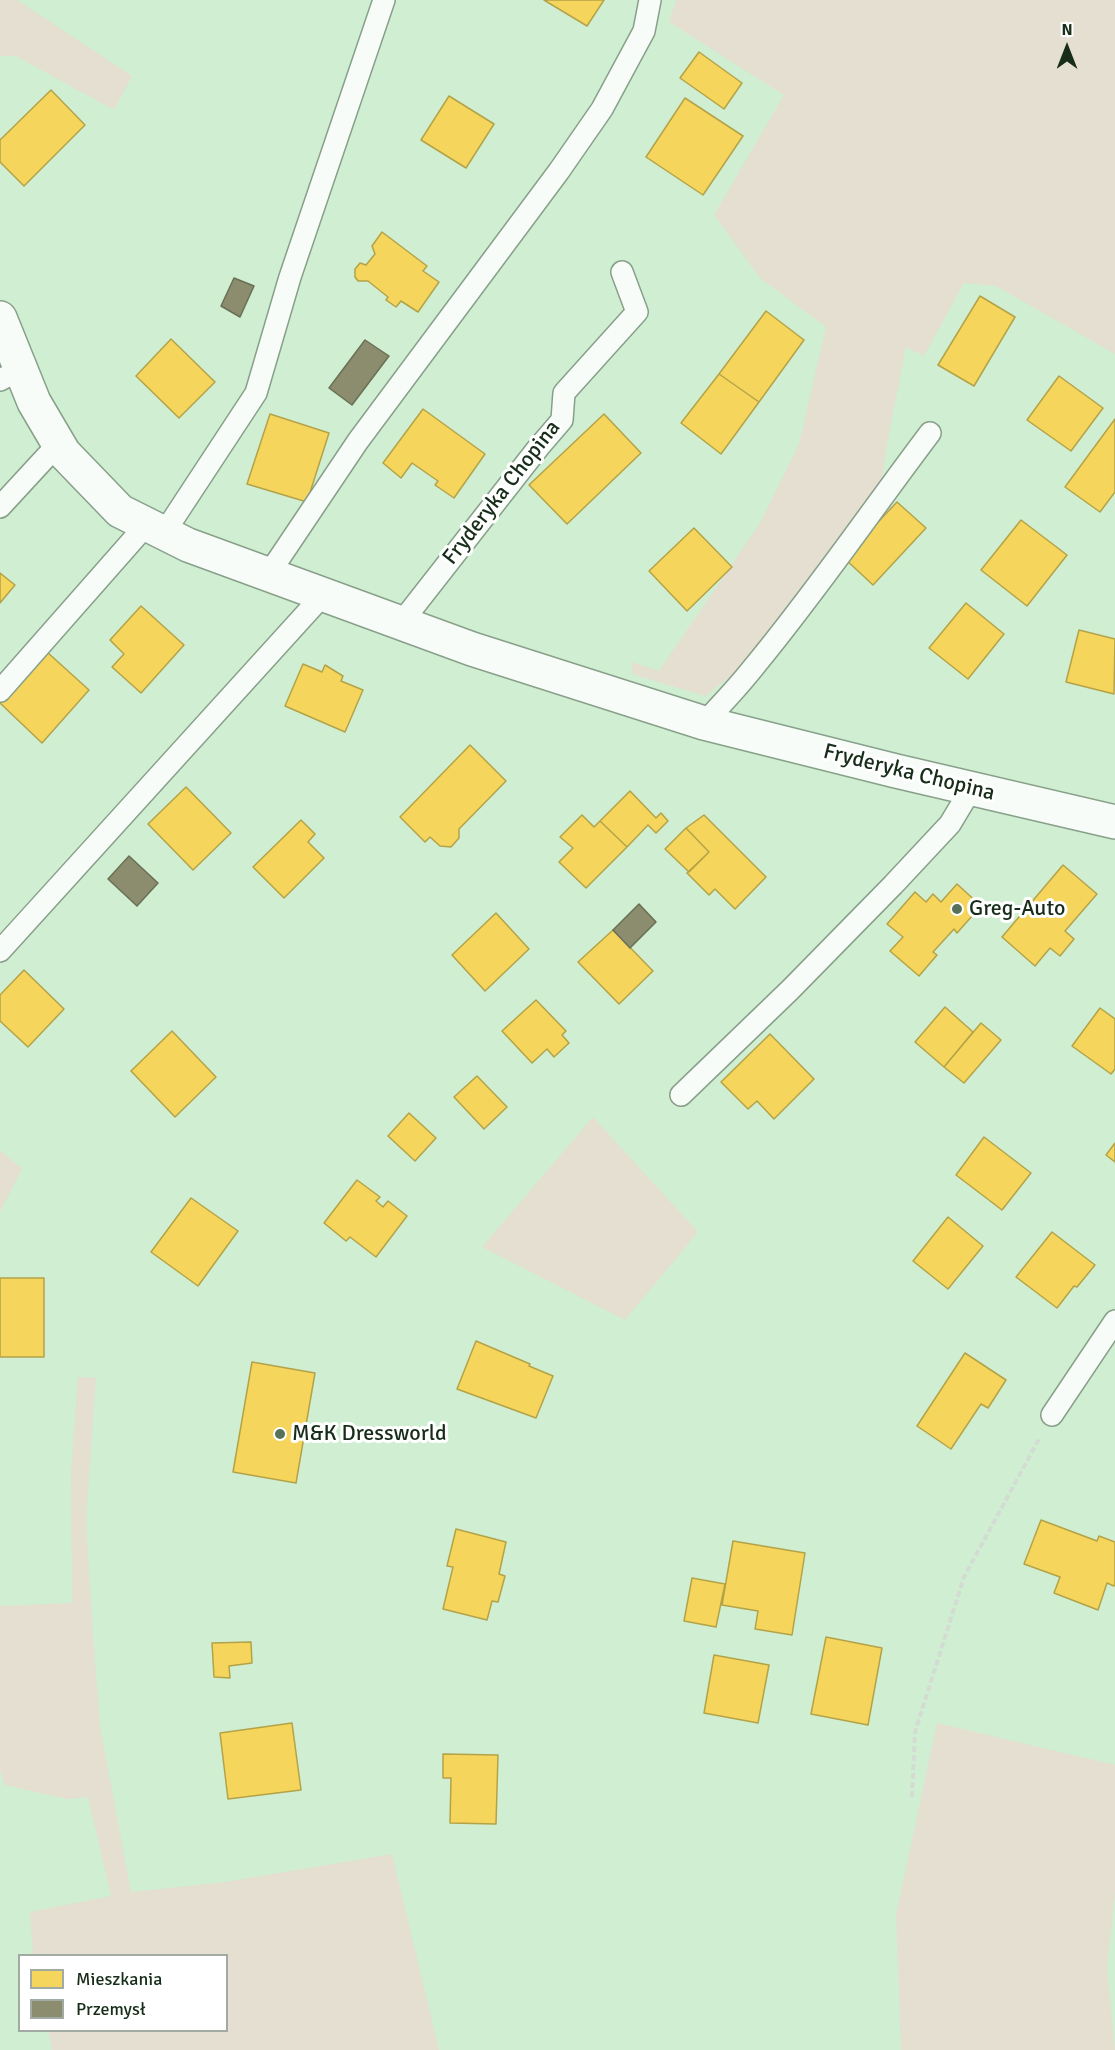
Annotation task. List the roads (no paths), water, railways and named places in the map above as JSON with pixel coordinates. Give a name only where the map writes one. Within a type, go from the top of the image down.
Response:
[{"type":"street","name":"Fryderyka Chopina","points":[[0,318],[10,375],[34,402],[64,453],[120,511],[188,545],[472,649],[704,723],[1115,822]]},
{"type":"lane","points":[[0,691],[155,529],[256,393],[290,277],[384,0]]},
{"type":"lane","points":[[268,575],[358,441],[559,171],[602,109],[644,31],[650,0]]},
{"type":"lane","name":"Fryderyka Chopina","points":[[401,623],[562,420],[564,393],[637,312],[622,272]]},
{"type":"lane","points":[[704,723],[752,670],[814,591],[930,433]]},
{"type":"lane","points":[[0,507],[59,443]]},
{"type":"lane","points":[[0,951],[323,595]]},
{"type":"lane","points":[[681,1095],[790,990],[893,885],[950,824],[971,789]]},
{"type":"lane","points":[[1052,1415],[1115,1321]]},
{"type":"place","name":"Greg-Auto","points":[[957,909]]},
{"type":"place","name":"M&K Dressworld","points":[[280,1434]]}]
